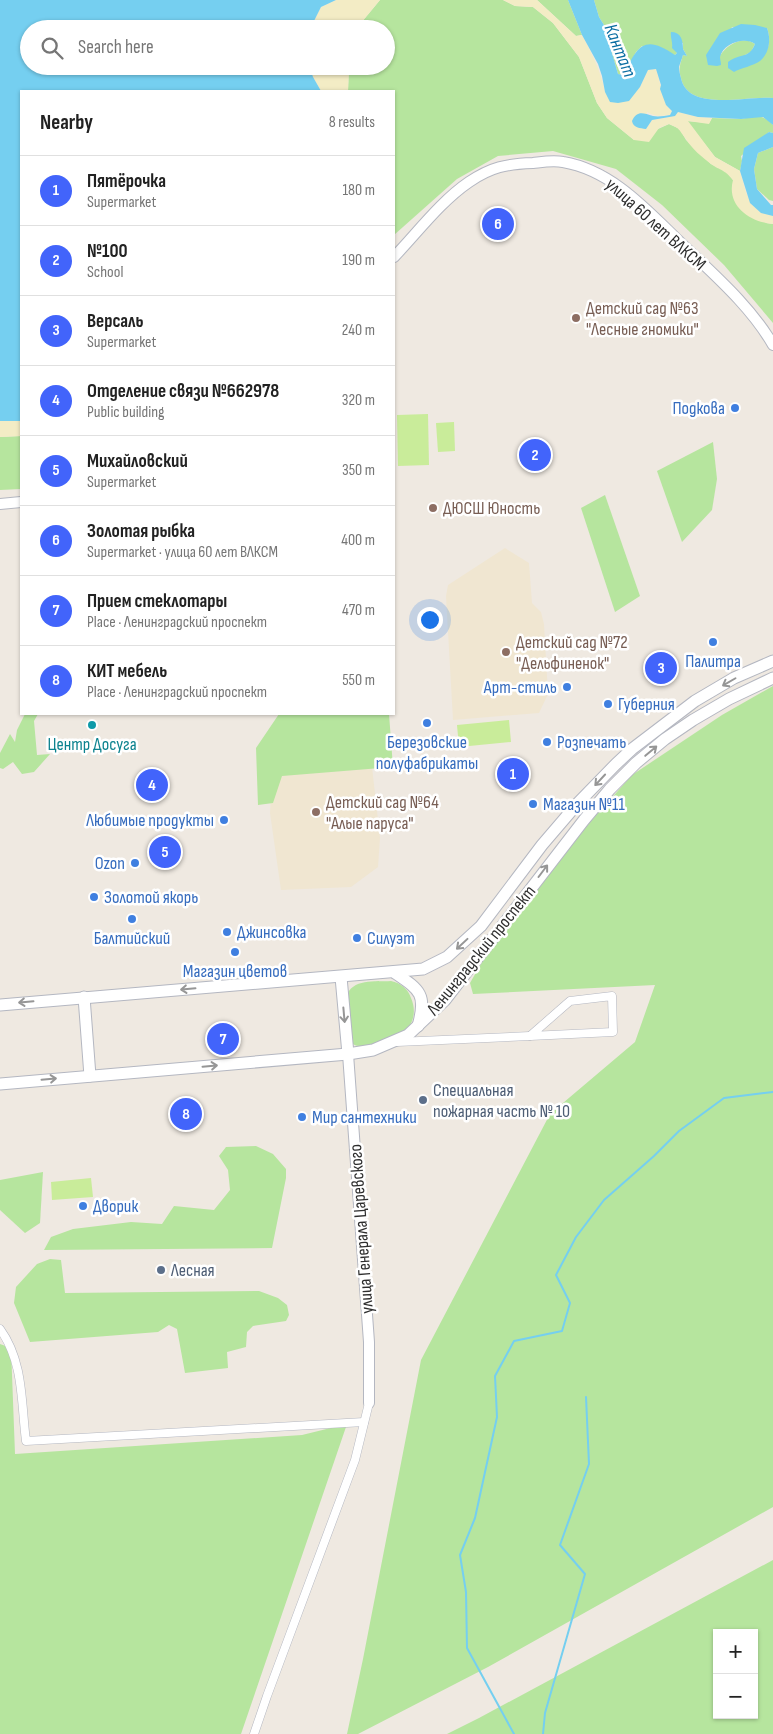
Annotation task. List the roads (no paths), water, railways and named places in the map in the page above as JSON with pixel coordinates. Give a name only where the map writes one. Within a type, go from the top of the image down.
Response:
[{"type":"main road","name":"Ленинградский проспект","points":[[0,1005],[395,973],[423,969],[448,957],[481,926],[542,845],[597,784],[632,749],[695,701],[734,678],[773,661]]},
{"type":"main road","name":"Ленинградский проспект","points":[[0,1084],[348,1054],[373,1050],[408,1035],[445,1000],[555,856],[622,776],[665,739],[693,720],[729,699],[773,678]]},
{"type":"main road","points":[[395,973],[414,986],[420,995],[423,1006],[418,1027]]},
{"type":"main road","points":[[341,977],[348,1054]]},
{"type":"main road","points":[[84,997],[90,1076]]},
{"type":"street","name":"улица 60 лет ВЛКСМ","points":[[395,256],[452,196],[467,183],[484,173],[507,164],[561,161],[603,176],[623,189],[659,221],[736,297],[765,331],[773,345]]},
{"type":"street","points":[[0,504],[20,502]]},
{"type":"street","points":[[394,1042],[530,1036],[613,1032],[612,996],[570,1001],[530,1036]]},
{"type":"street","name":"улица Генерала Царевского","points":[[348,1054],[369,1342],[369,1403]]},
{"type":"street","points":[[0,1329],[15,1358],[21,1385],[26,1441],[364,1422]]},
{"type":"street","points":[[254,1734],[355,1460],[369,1403]]},
{"type":"water","points":[[0,0],[336,0],[321,7],[314,20],[20,20],[20,75],[312,75],[320,90],[20,90],[20,421],[0,421]]},
{"type":"water","points":[[568,0],[594,0],[599,17],[604,25],[618,74],[624,75],[633,56],[643,46],[649,44],[656,45],[675,55],[677,53],[672,48],[671,34],[671,32],[674,32],[681,37],[683,49],[687,56],[683,55],[679,67],[686,89],[695,95],[707,99],[773,98],[773,125],[763,117],[741,119],[698,117],[678,112],[675,116],[652,120],[646,129],[635,126],[632,121],[638,114],[662,116],[670,115],[672,111],[666,105],[656,69],[648,70],[640,87],[629,101],[610,102],[605,92],[598,64],[582,35]]},
{"type":"water","points":[[741,24],[767,28],[769,45],[763,58],[757,63],[734,72],[728,68],[728,62],[750,52],[755,44],[740,41],[725,48],[720,57],[721,65],[708,65],[706,55],[720,33]]},
{"type":"water","points":[[769,132],[773,133],[773,147],[758,153],[754,169],[757,189],[773,205],[773,216],[761,213],[750,203],[740,171],[744,148]]},
{"type":"waterway","points":[[514,1734],[467,1648],[466,1592],[460,1555],[475,1518],[497,1417],[495,1376],[514,1341],[562,1331],[570,1303],[556,1275],[576,1237],[604,1200],[679,1131],[724,1098],[773,1092]]},
{"type":"waterway","points":[[543,1734],[545,1713],[585,1574],[560,1545],[589,1464],[586,1397]]},
{"type":"place","name":"Золотая рыбка","points":[[498,224]]},
{"type":"place","name":"Детский сад №63 \"Лесные гномики\"","points":[[576,318]]},
{"type":"place","name":"Подкова","points":[[735,408]]},
{"type":"place","name":"№100","points":[[535,455]]},
{"type":"place","name":"ДЮСШ Юность","points":[[433,508]]},
{"type":"place","name":"Палитра","points":[[713,642]]},
{"type":"place","name":"Детский сад №72 \"Дельфиненок\"","points":[[506,652]]},
{"type":"place","name":"Версаль","points":[[661,668]]},
{"type":"place","name":"Арт-стиль","points":[[567,687]]},
{"type":"place","name":"Губерния","points":[[608,704]]},
{"type":"place","name":"Березовские полуфабрикаты","points":[[427,723]]},
{"type":"place","name":"Центр Досуга","points":[[92,725]]},
{"type":"place","name":"Розпечать","points":[[547,742]]},
{"type":"place","name":"Пятёрочка","points":[[513,774]]},
{"type":"place","name":"Отделение связи №662978","points":[[152,785]]},
{"type":"place","name":"Магазин №11","points":[[533,804]]},
{"type":"place","name":"Детский сад №64 \"Алые паруса\"","points":[[316,812]]},
{"type":"place","name":"Любимые продукты","points":[[224,820]]},
{"type":"place","name":"Михайловский","points":[[165,852]]},
{"type":"place","name":"Ozon","points":[[135,863]]},
{"type":"place","name":"Золотой якорь","points":[[94,897]]},
{"type":"place","name":"Балтийский","points":[[132,919]]},
{"type":"place","name":"Джинсовка","points":[[227,932]]},
{"type":"place","name":"Силуэт","points":[[357,938]]},
{"type":"place","name":"Магазин цветов","points":[[235,952]]},
{"type":"place","name":"Прием стеклотары","points":[[223,1039]]},
{"type":"place","name":"Специальная пожарная часть № 10","points":[[423,1100]]},
{"type":"place","name":"КИТ мебель","points":[[186,1114]]},
{"type":"place","name":"Мир сантехники","points":[[302,1117]]},
{"type":"place","name":"Дворик","points":[[83,1206]]},
{"type":"place","name":"Лесная","points":[[161,1270]]},
{"type":"water label","name":"Кантат","points":[[621,50]]}]
